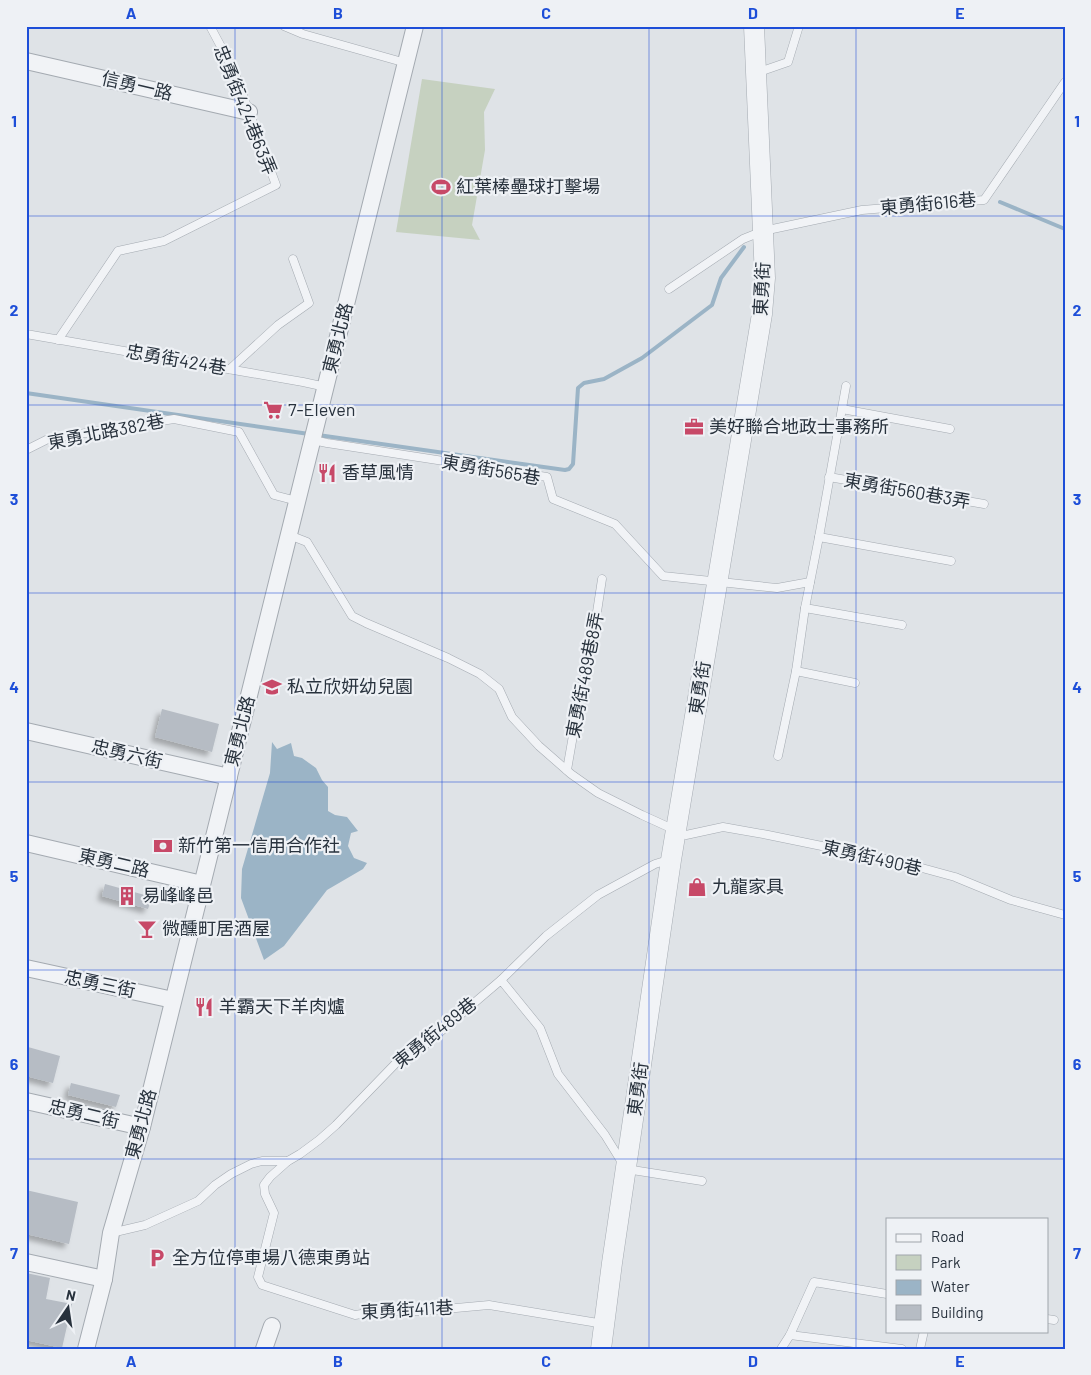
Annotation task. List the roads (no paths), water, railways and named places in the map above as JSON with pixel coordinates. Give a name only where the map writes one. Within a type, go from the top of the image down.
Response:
[{"type":"street","name":"東勇北路","points":[[86,1349],[104,1279],[110,1233],[142,1127],[415,26]]},
{"type":"street","name":"東勇街","points":[[601,1349],[671,860],[762,314],[765,278],[754,26]]},
{"type":"street","name":"信勇一路","points":[[26,61],[249,112]]},
{"type":"street","name":"忠勇六街","points":[[26,731],[229,777]]},
{"type":"street","name":"東勇二路","points":[[26,842],[202,884]]},
{"type":"street","name":"忠勇三街","points":[[26,968],[173,1000]]},
{"type":"street","name":"忠勇二街","points":[[26,1101],[142,1127]]},
{"type":"street","points":[[26,1262],[104,1279]]},
{"type":"street","points":[[264,1349],[272,1326]]},
{"type":"lane","name":"忠勇街424巷63弄","points":[[58,340],[118,251],[164,241],[276,185],[234,71],[210,26]]},
{"type":"lane","points":[[284,26],[303,34],[406,63]]},
{"type":"lane","points":[[756,73],[788,62],[799,26]]},
{"type":"lane","name":"東勇街616巷","points":[[763,231],[862,210],[984,200],[1065,82]]},
{"type":"lane","points":[[669,289],[743,239],[763,231]]},
{"type":"lane","points":[[230,369],[278,325],[309,303],[293,259]]},
{"type":"lane","name":"忠勇街424巷","points":[[26,334],[326,387]]},
{"type":"lane","points":[[778,756],[796,671],[805,608],[846,386]]},
{"type":"lane","points":[[842,409],[950,429]]},
{"type":"lane","name":"東勇北路382巷","points":[[26,450],[48,439],[174,419],[239,432],[274,495],[297,501]]},
{"type":"lane","name":"東勇街565巷","points":[[314,434],[547,477],[553,499],[614,524],[663,576],[718,582]]},
{"type":"lane","name":"東勇街560巷3弄","points":[[829,477],[984,504]]},
{"type":"lane","points":[[289,535],[307,542],[352,616],[480,674],[499,689],[512,717],[539,746],[567,770],[598,793],[676,830]]},
{"type":"lane","points":[[819,537],[951,561]]},
{"type":"lane","name":"東勇街489巷8弄","points":[[567,770],[580,695],[592,645],[602,579]]},
{"type":"lane","points":[[718,582],[777,588],[810,582]]},
{"type":"lane","points":[[805,608],[902,624]]},
{"type":"lane","points":[[796,671],[855,683]]},
{"type":"lane","name":"東勇街490巷","points":[[676,830],[686,835],[723,827],[900,862],[955,877],[1011,900],[1065,915]]},
{"type":"lane","name":"東勇街489巷","points":[[288,1161],[300,1154],[336,1125],[398,1061],[419,1050],[501,980],[546,936],[598,895],[654,864],[671,860]]},
{"type":"lane","points":[[501,980],[540,1028],[558,1074],[605,1135],[626,1169],[702,1181]]},
{"type":"lane","points":[[110,1233],[144,1225],[198,1200],[231,1174],[251,1164],[288,1161]]},
{"type":"lane","name":"東勇街411巷","points":[[288,1161],[264,1185],[265,1194],[274,1213],[258,1277],[262,1285],[355,1314],[381,1311],[423,1311],[489,1305],[604,1324]]},
{"type":"lane","points":[[781,1349],[790,1335],[814,1282],[886,1294]]},
{"type":"lane","points":[[920,1349],[924,1332]]},
{"type":"lane","points":[[790,1335],[902,1349]]},
{"type":"water","points":[[272,742],[277,749],[291,743],[294,756],[302,758],[316,768],[328,787],[328,811],[335,815],[347,817],[358,831],[351,833],[348,846],[354,858],[367,863],[363,869],[327,890],[284,946],[264,960],[241,898],[242,869],[270,773]]},
{"type":"waterway","points":[[1000,202],[1065,229]]},
{"type":"waterway","points":[[318,435],[565,470],[569,469],[573,464],[578,388],[584,383],[604,379],[642,358],[712,305],[721,278],[744,247]]},
{"type":"waterway","points":[[26,393],[309,434]]},
{"type":"place","name":"紅葉棒壘球打擊場","points":[[441,187]]},
{"type":"place","name":"7-Eleven","points":[[273,410]]},
{"type":"place","name":"美好聯合地政士事務所","points":[[694,427]]},
{"type":"place","name":"香草風情","points":[[327,473]]},
{"type":"place","name":"私立欣妍幼兒園","points":[[272,687]]},
{"type":"place","name":"新竹第一信用合作社","points":[[163,846]]},
{"type":"place","name":"九龍家具","points":[[697,887]]},
{"type":"place","name":"易峰峰邑","points":[[127,896]]},
{"type":"place","name":"微醺町居酒屋","points":[[147,929]]},
{"type":"place","name":"羊霸天下羊肉爐","points":[[204,1007]]},
{"type":"place","name":"全方位停車場八德東勇站","points":[[157,1258]]}]
